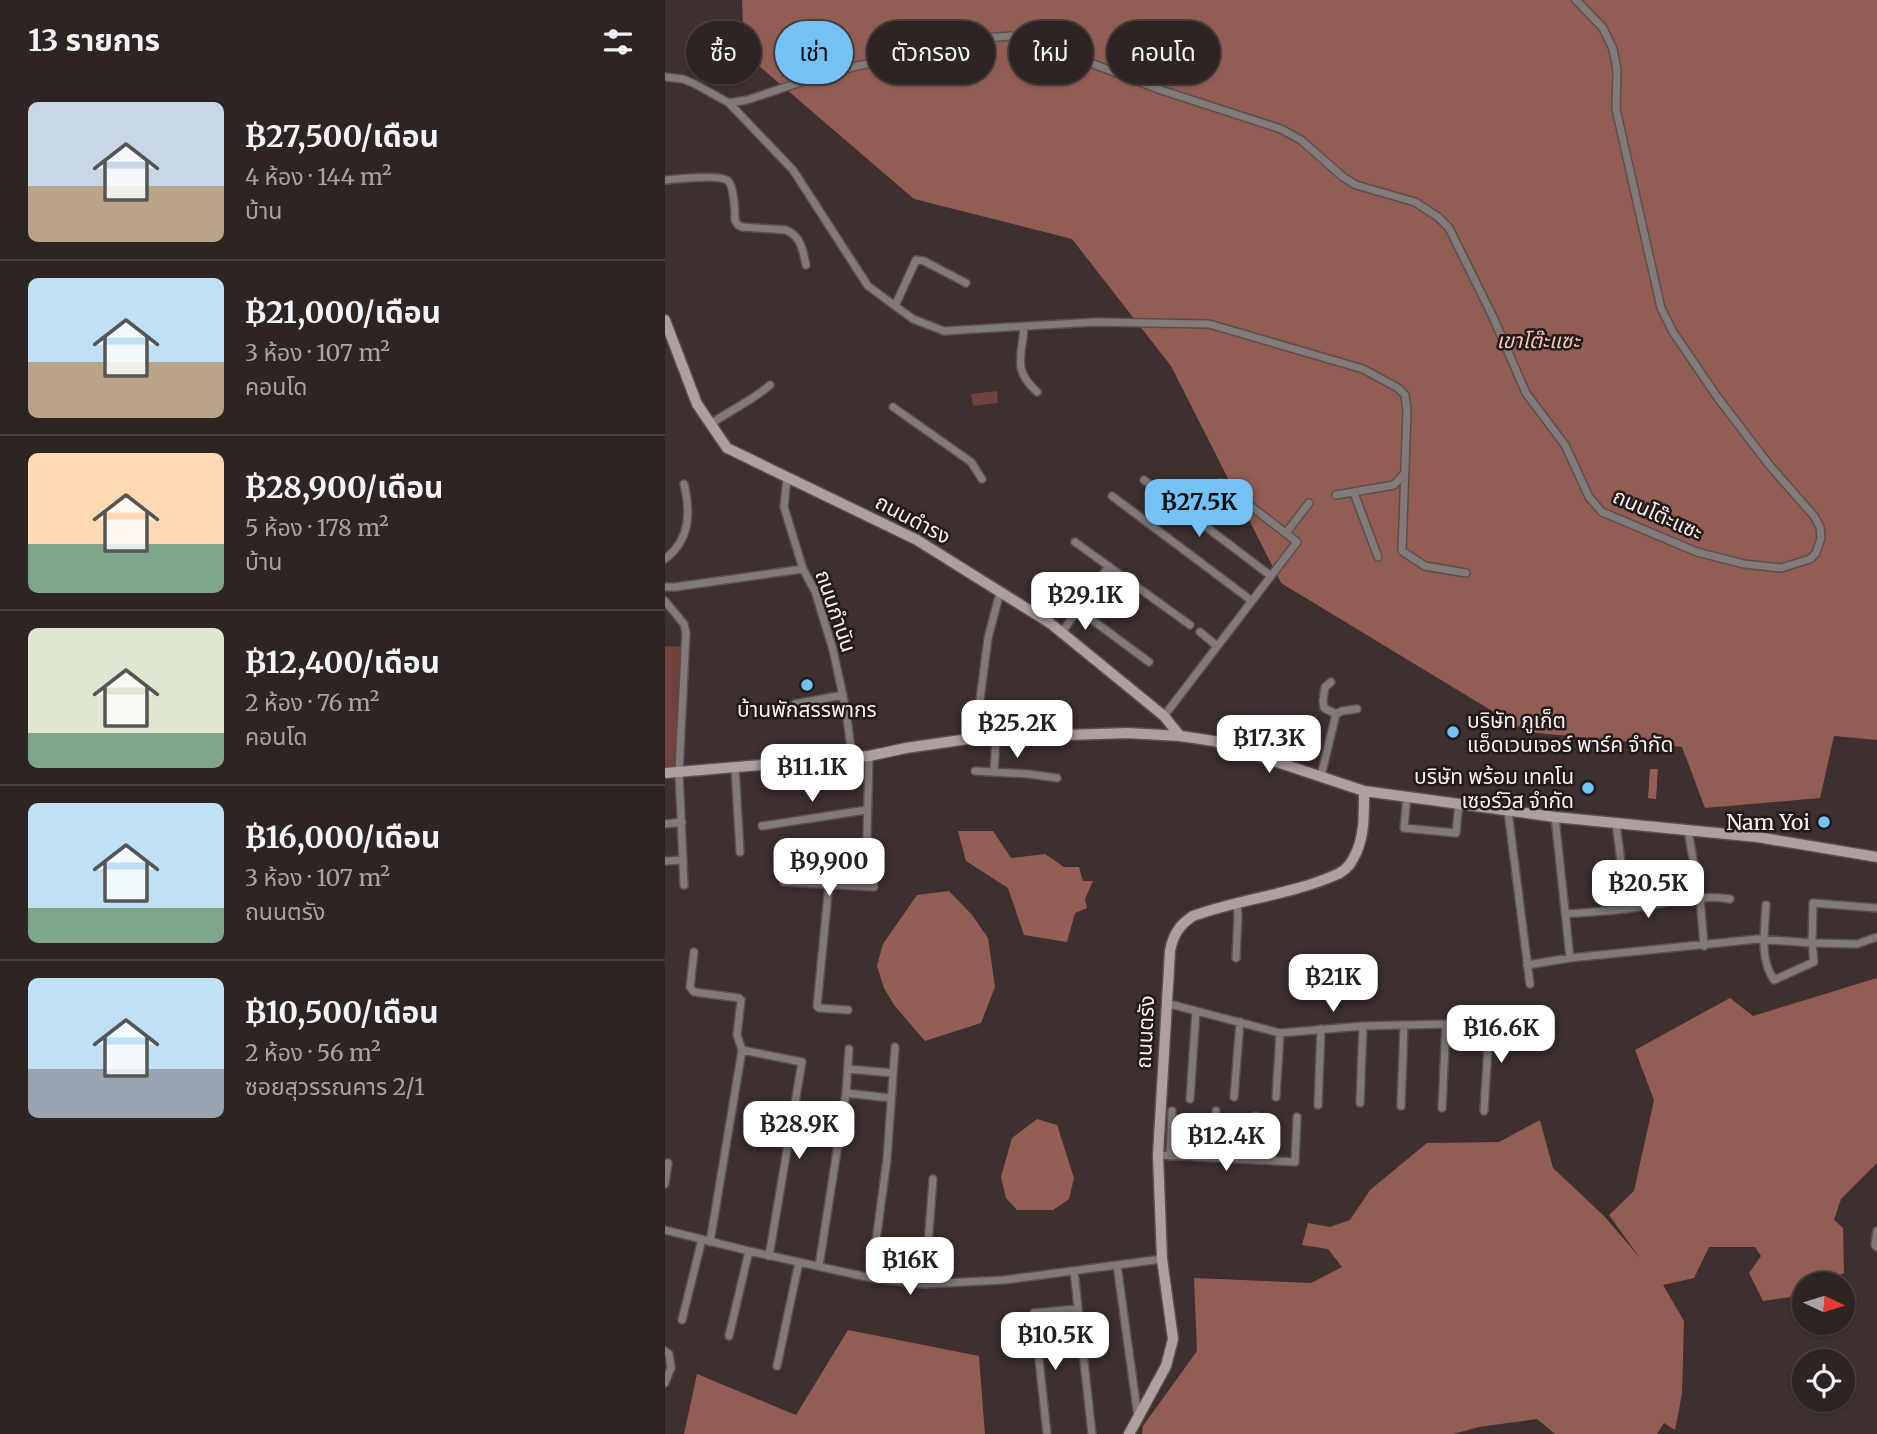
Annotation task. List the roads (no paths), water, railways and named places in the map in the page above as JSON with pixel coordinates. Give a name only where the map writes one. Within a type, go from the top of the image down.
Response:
[{"type":"street","name":"ถนนโต๊ะแซะ","points":[[853,67],[973,39],[1010,36],[1036,42],[1161,90],[1281,129],[1301,140],[1356,185],[1415,202],[1449,228],[1493,317],[1526,393],[1565,445],[1589,497],[1602,512],[1697,552],[1745,564],[1781,568],[1809,559],[1816,553],[1821,538],[1820,527],[1814,516],[1770,466],[1719,398],[1673,332],[1661,308],[1616,109],[1617,70],[1613,49],[1603,28],[1576,0]]},
{"type":"street","points":[[665,77],[683,79],[709,90],[729,103],[793,170],[868,286],[913,319],[944,331],[1095,323],[1209,324],[1363,369],[1398,388],[1405,395],[1407,411],[1402,551],[1425,566],[1467,573]]},
{"type":"street","name":"ถนนโต๊ะแซะ","points":[[729,103],[795,84]]},
{"type":"street","points":[[665,180],[699,177],[729,181],[738,225],[792,232],[801,246],[806,265]]},
{"type":"street","points":[[895,306],[916,260],[924,261],[966,283]]},
{"type":"street","name":"ถนนดำรง","points":[[665,320],[697,404],[727,448],[917,540],[1000,592],[1062,632],[1164,716],[1180,736]]},
{"type":"street","points":[[1024,327],[1021,369],[1025,382],[1037,392]]},
{"type":"street","points":[[711,425],[726,413],[749,402],[770,385]]},
{"type":"street","points":[[893,407],[971,462],[982,479]]},
{"type":"street","points":[[1336,495],[1394,485],[1404,474]]},
{"type":"street","name":"ถนนกำนัน","points":[[787,478],[784,507],[803,569],[815,591],[833,650],[852,757]]},
{"type":"street","points":[[1144,480],[1271,576]]},
{"type":"street","points":[[1164,716],[1297,542],[1221,483]]},
{"type":"street","points":[[665,559],[680,544],[687,529],[688,499],[684,484]]},
{"type":"street","points":[[1354,493],[1378,557]]},
{"type":"street","points":[[1112,496],[1252,601]]},
{"type":"street","points":[[1286,533],[1309,503]]},
{"type":"street","points":[[1075,541],[1190,625]]},
{"type":"street","points":[[1062,632],[1109,566]]},
{"type":"street","points":[[665,587],[803,569]]},
{"type":"street","points":[[1037,579],[1149,662]]},
{"type":"street","points":[[975,738],[988,638],[1000,592]]},
{"type":"street","points":[[665,601],[684,624],[686,633],[679,772],[684,884]]},
{"type":"street","points":[[1200,632],[1217,646]]},
{"type":"street","points":[[1331,682],[1325,687],[1323,704],[1324,708],[1336,714]]},
{"type":"street","points":[[795,704],[843,695]]},
{"type":"street","points":[[1321,776],[1336,714],[1342,710],[1357,709]]},
{"type":"street","points":[[665,773],[869,756],[975,738],[1127,733],[1180,736],[1215,741],[1364,791],[1555,817],[1757,837],[1877,857]]},
{"type":"street","points":[[994,772],[996,737]]},
{"type":"street","points":[[785,882],[874,887],[866,837],[869,756]]},
{"type":"street","points":[[735,767],[740,852]]},
{"type":"street","points":[[975,771],[1057,778]]},
{"type":"street","name":"ถนนตรัง","points":[[1129,1434],[1161,1376],[1172,1348],[1162,1259],[1158,1156],[1170,951],[1177,930],[1193,916],[1309,885],[1344,870],[1353,861],[1359,846],[1363,827],[1364,791]]},
{"type":"street","points":[[1407,796],[1404,828],[1457,833],[1459,803]]},
{"type":"street","points":[[762,826],[866,810]]},
{"type":"street","points":[[1508,811],[1529,984]]},
{"type":"street","points":[[1555,817],[1570,958]]},
{"type":"street","points":[[665,824],[682,822]]},
{"type":"street","points":[[1616,823],[1626,909]]},
{"type":"street","points":[[1688,831],[1700,898],[1704,946]]},
{"type":"street","points":[[665,861],[682,860]]},
{"type":"street","points":[[829,884],[817,1006],[848,1010]]},
{"type":"street","points":[[1566,914],[1626,909],[1700,898],[1730,899]]},
{"type":"street","points":[[1235,958],[1237,903]]},
{"type":"street","points":[[1766,905],[1765,961],[1774,979],[1814,962],[1814,903],[1877,908]]},
{"type":"street","points":[[1527,965],[1570,958],[1758,940],[1857,944],[1877,937]]},
{"type":"street","points":[[682,1320],[706,1240],[742,1050],[737,1035],[741,1000],[692,990],[690,987],[694,952]]},
{"type":"street","points":[[1166,1003],[1280,1033],[1363,1026],[1446,1024],[1501,1014]]},
{"type":"street","points":[[1190,1099],[1196,1011]]},
{"type":"street","points":[[1484,1111],[1490,1016]]},
{"type":"street","points":[[1234,1097],[1240,1022]]},
{"type":"street","points":[[1442,1108],[1446,1024]]},
{"type":"street","points":[[1401,1106],[1404,1025]]},
{"type":"street","points":[[1360,1103],[1363,1026]]},
{"type":"street","points":[[1318,1105],[1321,1029]]},
{"type":"street","points":[[1276,1097],[1280,1033]]},
{"type":"street","points":[[871,1278],[887,1159],[895,1047]]},
{"type":"street","points":[[820,1266],[846,1093],[849,1049]]},
{"type":"street","points":[[742,1050],[802,1062],[769,1256]]},
{"type":"street","points":[[848,1069],[893,1073]]},
{"type":"street","points":[[846,1093],[890,1098]]},
{"type":"street","points":[[1170,1156],[1172,1111]]},
{"type":"street","points":[[1214,1158],[1216,1111]]},
{"type":"street","points":[[1254,1160],[1256,1116]]},
{"type":"street","points":[[1158,1156],[1295,1162],[1297,1117]]},
{"type":"street","points":[[665,1184],[668,1163]]},
{"type":"street","points":[[925,1284],[933,1179]]},
{"type":"street","points":[[665,1230],[871,1278],[925,1284],[992,1281],[1162,1259]]},
{"type":"street","points":[[1877,1231],[1877,1247]]},
{"type":"street","points":[[729,1336],[749,1251]]},
{"type":"street","points":[[776,1366],[799,1262]]},
{"type":"street","points":[[1117,1265],[1138,1417]]},
{"type":"street","points":[[1074,1271],[1092,1434]]},
{"type":"street","points":[[1047,1434],[1034,1312],[1078,1309]]},
{"type":"street","points":[[665,1351],[669,1354],[671,1368],[665,1383]]},
{"type":"place","name":"บ้านพักสรรพากร","points":[[807,685]]},
{"type":"place","name":"บริษัท ภูเก็ต แอ็ดเวนเจอร์ พาร์ค จำกัด","points":[[1453,732]]},
{"type":"place","name":"บริษัท พร้อม เทคโน เซอร์วิส จำกัด","points":[[1588,788]]},
{"type":"place","name":"Nam Yoi","points":[[1824,822]]},
{"type":"park label","name":"เขาโต๊ะแซะ","points":[[1538,340]]}]
